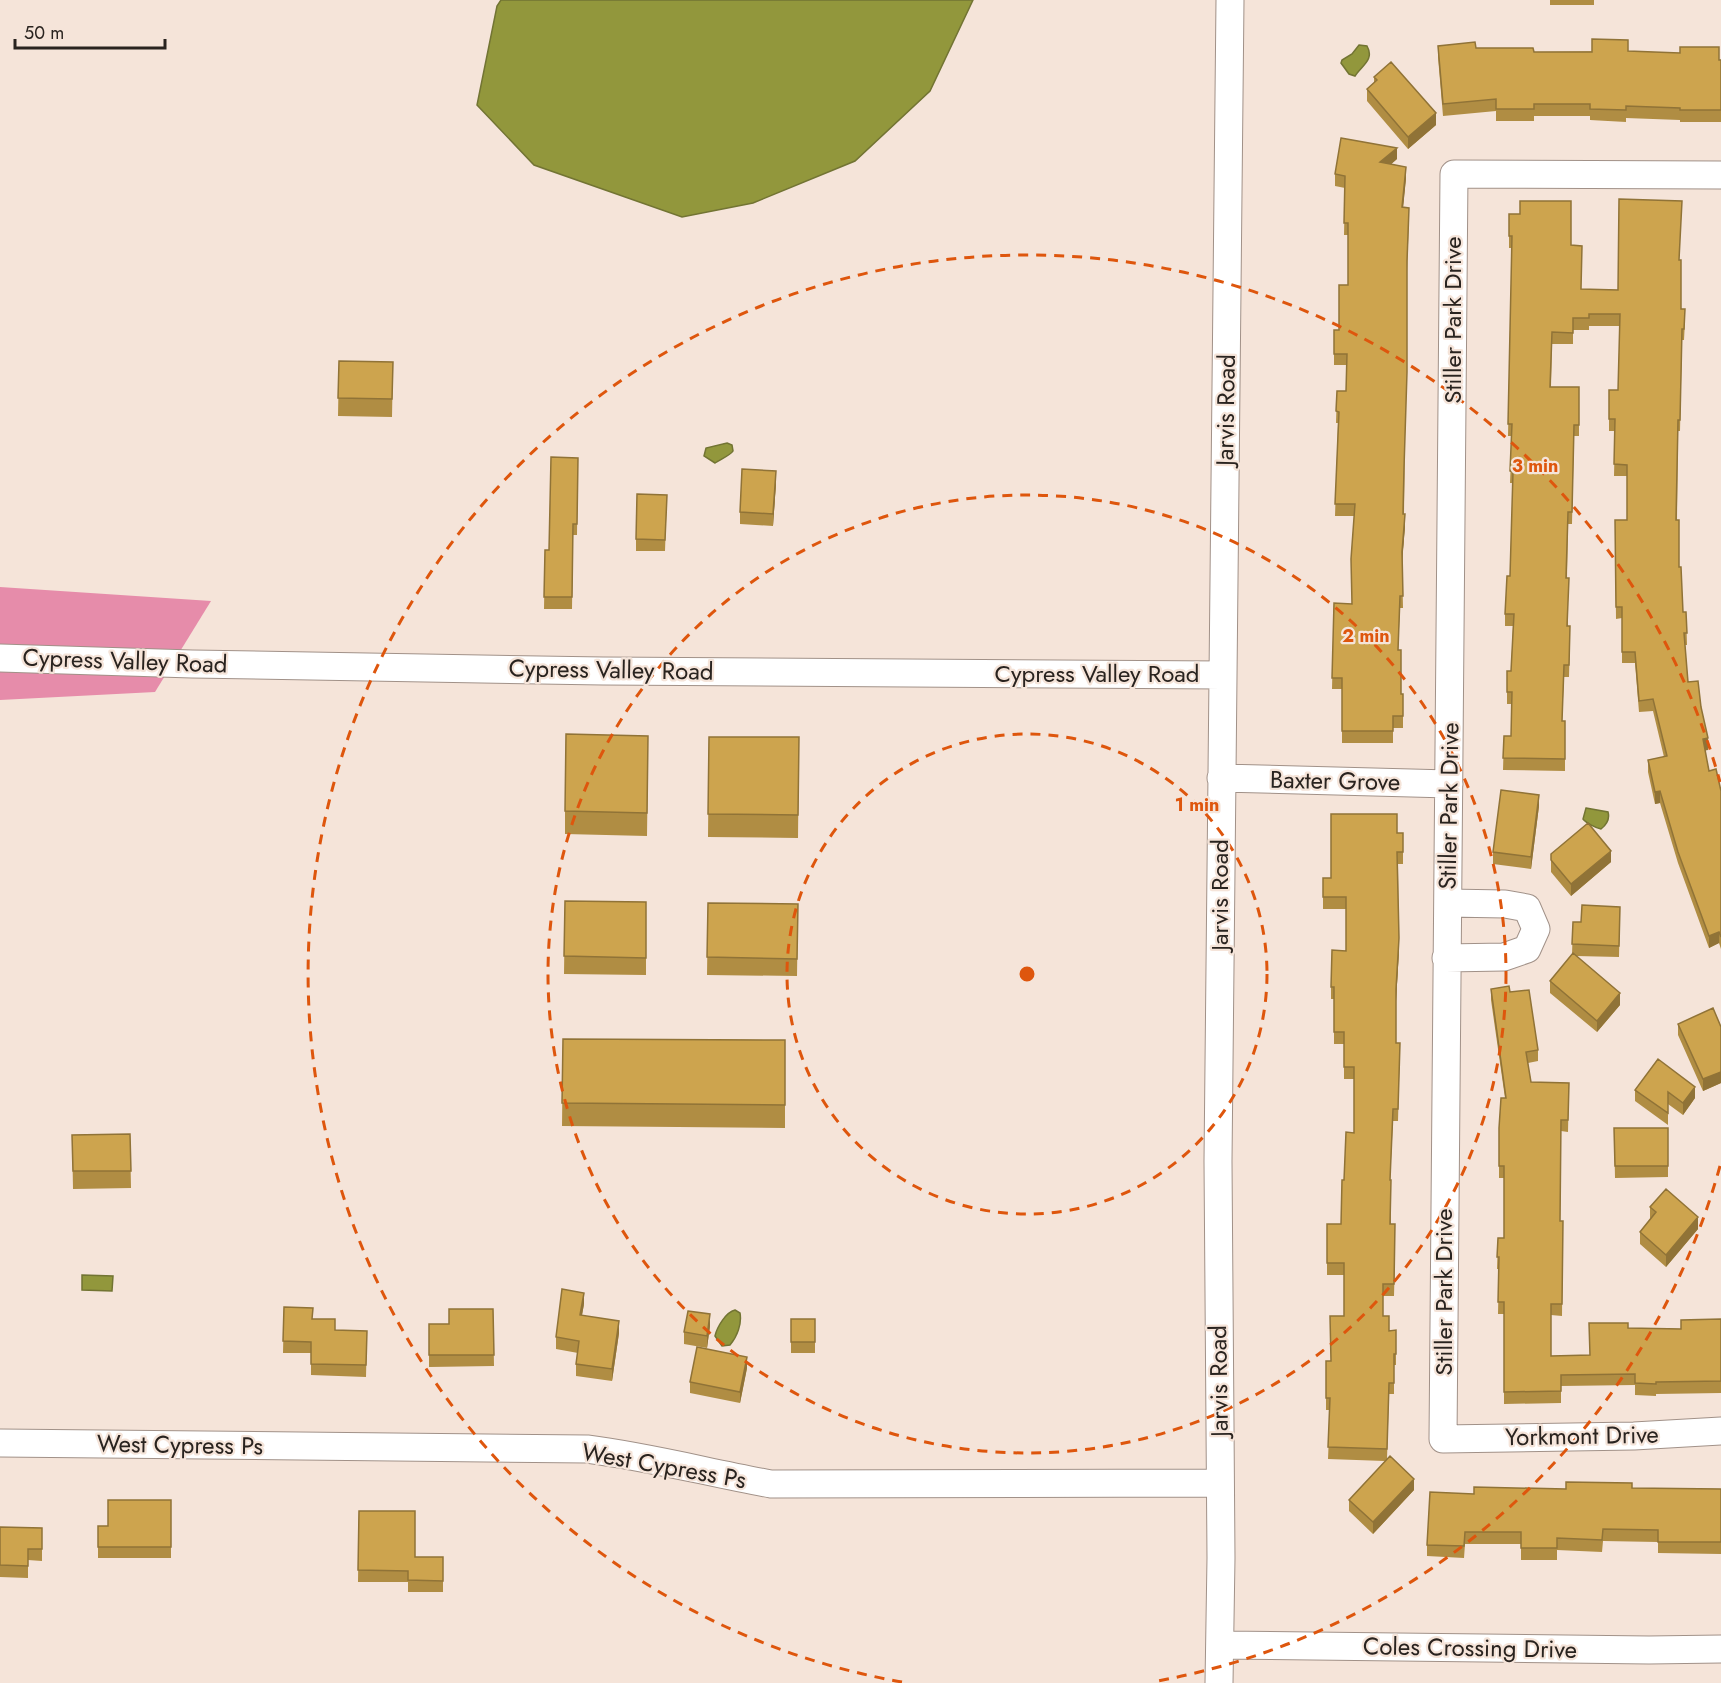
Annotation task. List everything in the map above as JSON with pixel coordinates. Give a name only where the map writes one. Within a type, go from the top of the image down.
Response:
[{"type":"street","name":"Jarvis Road","points":[[1219,1683],[1218,1161],[1230,0]]},
{"type":"street","name":"Stiller Park Drive","points":[[1443,1439],[1454,174],[1721,175]]},
{"type":"street","name":"Cypress Valley Road","points":[[0,658],[192,664],[603,671],[1223,675]]},
{"type":"street","name":"Baxter Grove","points":[[1221,778],[1449,784]]},
{"type":"street","points":[[1446,957],[1504,957],[1527,948],[1536,929],[1527,908],[1506,904],[1448,903]]},
{"type":"street","name":"Yorkmont Drive","points":[[1443,1439],[1634,1436],[1721,1431]]},
{"type":"street","name":"West Cypress Ps","points":[[0,1443],[587,1449],[637,1456],[771,1484],[1220,1483]]},
{"type":"street","name":"Coles Crossing Drive","points":[[1220,1645],[1721,1649]]},
{"type":"shaded area","points":[[501,0],[973,0],[930,91],[855,161],[753,203],[682,217],[534,165],[477,105],[497,6]]},
{"type":"shaded area","points":[[1359,45],[1367,46],[1369,55],[1355,76],[1349,74],[1341,63]]},
{"type":"shaded area","points":[[727,443],[732,445],[733,451],[715,463],[704,456],[706,448]]},
{"type":"shaded area","points":[[0,587],[211,601],[155,692],[0,700]]},
{"type":"shaded area","points":[[1586,808],[1608,812],[1607,822],[1601,829],[1583,819]]},
{"type":"shaded area","points":[[82,1275],[113,1276],[112,1291],[82,1290]]},
{"type":"shaded area","points":[[735,1310],[740,1313],[738,1330],[730,1345],[722,1346],[715,1336],[716,1332],[725,1317]]},
{"type":"building","points":[[1592,39],[1628,40],[1628,51],[1680,53],[1680,47],[1719,47],[1721,110],[1626,106],[1626,110],[1590,109],[1590,104],[1534,104],[1534,109],[1496,109],[1496,99],[1443,104],[1438,46],[1475,42],[1476,48],[1533,48],[1534,52],[1592,52]]},
{"type":"building","points":[[1391,62],[1436,113],[1408,137],[1367,89],[1377,80],[1374,77]]},
{"type":"building","points":[[1341,138],[1397,148],[1380,162],[1406,167],[1402,207],[1409,208],[1403,514],[1405,514],[1402,552],[1403,596],[1400,596],[1398,650],[1401,650],[1403,716],[1393,716],[1393,731],[1342,731],[1342,678],[1332,678],[1334,603],[1352,604],[1351,559],[1355,504],[1335,504],[1339,412],[1336,411],[1337,391],[1346,391],[1347,354],[1334,354],[1334,330],[1339,330],[1339,285],[1348,285],[1348,223],[1344,223],[1345,176],[1335,174]]},
{"type":"building","points":[[1619,199],[1682,201],[1679,260],[1681,260],[1681,309],[1685,309],[1684,329],[1682,329],[1680,420],[1678,420],[1676,520],[1679,520],[1679,567],[1681,567],[1683,612],[1686,612],[1687,633],[1684,633],[1688,682],[1698,681],[1708,738],[1703,739],[1709,771],[1716,769],[1721,791],[1721,937],[1719,932],[1709,936],[1678,852],[1660,791],[1655,792],[1648,760],[1667,756],[1653,699],[1639,701],[1635,652],[1622,652],[1622,607],[1616,607],[1615,520],[1627,520],[1627,465],[1614,464],[1615,419],[1609,419],[1609,390],[1618,390],[1620,314],[1589,314],[1589,318],[1573,318],[1573,333],[1552,332],[1550,387],[1579,387],[1579,425],[1574,425],[1572,512],[1568,512],[1566,578],[1569,578],[1567,626],[1570,626],[1569,665],[1564,665],[1562,721],[1565,721],[1565,759],[1503,758],[1504,736],[1511,736],[1512,692],[1507,692],[1507,671],[1511,671],[1514,614],[1505,614],[1507,576],[1510,576],[1513,472],[1510,471],[1512,424],[1508,424],[1512,236],[1509,236],[1509,214],[1520,214],[1520,201],[1571,201],[1571,245],[1582,246],[1581,289],[1618,290]]},
{"type":"building","points":[[339,361],[393,362],[392,399],[338,398]]},
{"type":"building","points":[[551,457],[578,458],[577,524],[573,524],[572,597],[544,597],[545,550],[549,550]]},
{"type":"building","points":[[742,469],[776,471],[773,514],[740,512]]},
{"type":"building","points":[[637,494],[667,495],[665,540],[636,539]]},
{"type":"building","points":[[566,734],[648,736],[647,813],[565,811]]},
{"type":"building","points":[[709,737],[799,737],[798,815],[708,814]]},
{"type":"building","points":[[1501,790],[1539,795],[1531,857],[1493,852]]},
{"type":"building","points":[[1331,814],[1397,814],[1397,833],[1403,833],[1403,852],[1397,852],[1399,938],[1396,1043],[1400,1043],[1398,1109],[1393,1109],[1390,1180],[1390,1224],[1395,1224],[1394,1284],[1383,1284],[1383,1316],[1389,1316],[1389,1331],[1396,1330],[1394,1383],[1389,1383],[1387,1449],[1328,1447],[1330,1398],[1326,1398],[1326,1361],[1331,1361],[1330,1316],[1344,1316],[1344,1263],[1327,1263],[1327,1224],[1341,1224],[1346,1132],[1354,1133],[1354,1067],[1344,1067],[1344,1032],[1334,1032],[1334,987],[1331,987],[1332,950],[1346,951],[1346,897],[1323,897],[1323,878],[1331,878]]},
{"type":"building","points":[[1588,823],[1611,851],[1571,884],[1551,860],[1551,854]]},
{"type":"building","points":[[565,901],[646,902],[646,958],[564,956]]},
{"type":"building","points":[[708,903],[798,904],[797,959],[707,957]]},
{"type":"building","points":[[1582,905],[1620,907],[1619,946],[1572,944],[1573,922],[1581,922]]},
{"type":"building","points":[[1573,953],[1620,993],[1597,1021],[1550,981]]},
{"type":"building","points":[[1509,986],[1510,992],[1529,990],[1538,1050],[1526,1052],[1531,1082],[1569,1083],[1568,1120],[1561,1120],[1562,1304],[1551,1304],[1551,1356],[1590,1355],[1589,1323],[1628,1323],[1628,1328],[1681,1329],[1681,1320],[1721,1319],[1721,1381],[1656,1382],[1656,1384],[1635,1383],[1635,1374],[1561,1375],[1561,1391],[1504,1392],[1504,1302],[1498,1302],[1499,1257],[1497,1257],[1498,1238],[1504,1238],[1504,1166],[1499,1166],[1499,1128],[1501,1098],[1506,1098],[1491,989]]},
{"type":"building","points":[[1713,1008],[1721,1027],[1721,1072],[1703,1079],[1678,1024]]},
{"type":"building","points":[[563,1039],[785,1040],[785,1105],[562,1103]]},
{"type":"building","points":[[1658,1059],[1695,1087],[1683,1103],[1668,1092],[1668,1113],[1635,1090]]},
{"type":"building","points":[[1614,1128],[1668,1128],[1668,1166],[1615,1166]]},
{"type":"building","points":[[130,1134],[131,1171],[73,1171],[72,1135]]},
{"type":"building","points":[[1666,1189],[1698,1217],[1666,1255],[1640,1232],[1656,1212],[1650,1207]]},
{"type":"building","points":[[562,1289],[584,1293],[580,1315],[619,1321],[612,1369],[576,1364],[579,1341],[556,1337]]},
{"type":"building","points":[[284,1307],[313,1308],[312,1319],[335,1319],[335,1330],[367,1331],[366,1365],[311,1364],[311,1342],[283,1341]]},
{"type":"building","points":[[449,1309],[493,1309],[494,1355],[429,1355],[429,1324],[449,1324]]},
{"type":"building","points":[[688,1311],[710,1314],[707,1336],[684,1332]]},
{"type":"building","points":[[791,1319],[815,1319],[815,1342],[791,1342]]},
{"type":"building","points":[[697,1347],[747,1357],[740,1392],[690,1382]]},
{"type":"building","points":[[1390,1456],[1414,1479],[1373,1522],[1349,1500]]},
{"type":"building","points":[[1566,1482],[1632,1483],[1632,1488],[1721,1489],[1721,1542],[1658,1542],[1658,1530],[1603,1529],[1602,1540],[1557,1538],[1557,1548],[1521,1548],[1521,1532],[1465,1532],[1464,1546],[1427,1545],[1430,1492],[1474,1494],[1474,1487],[1566,1489]]},
{"type":"building","points":[[108,1500],[171,1500],[171,1547],[98,1547],[98,1526],[108,1526]]},
{"type":"building","points":[[359,1511],[415,1511],[415,1557],[443,1557],[443,1581],[408,1580],[408,1571],[358,1570]]},
{"type":"building","points":[[0,1527],[42,1528],[42,1549],[28,1549],[28,1566],[0,1565]]}]
